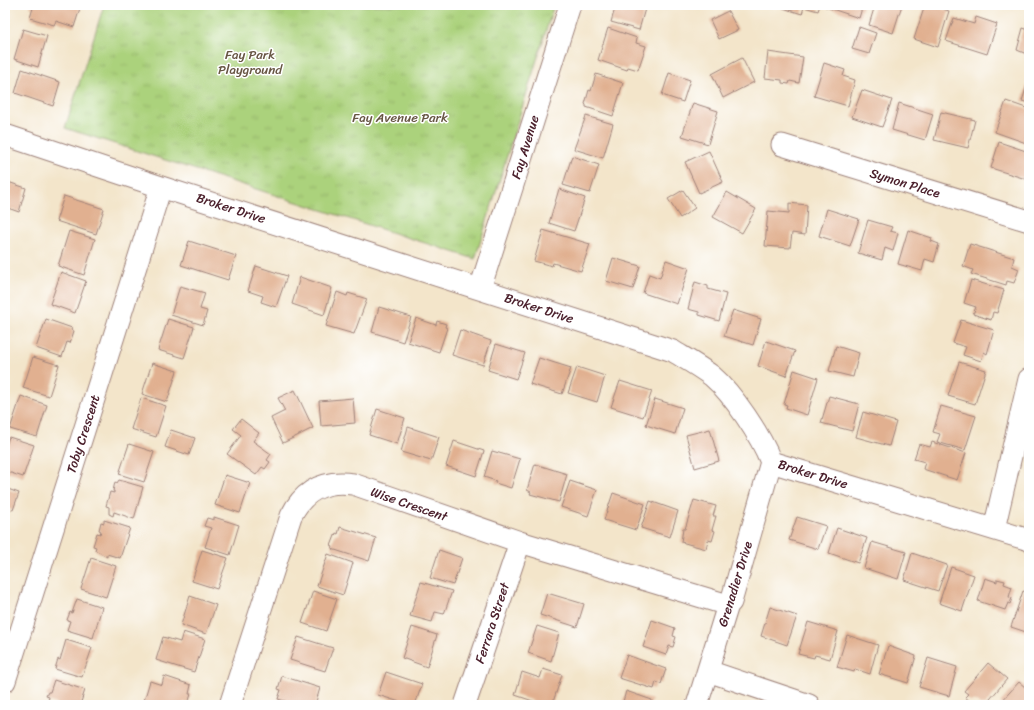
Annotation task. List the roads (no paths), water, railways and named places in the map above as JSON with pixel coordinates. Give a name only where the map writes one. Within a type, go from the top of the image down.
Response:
[{"type":"street","name":"Fay Avenue","points":[[480,288],[570,5]]},
{"type":"street","name":"Broker Drive","points":[[5,135],[161,187],[673,351],[712,377],[732,399],[742,411],[766,449],[771,462],[1029,540]]},
{"type":"street","name":"Symon Place","points":[[782,145],[1029,221]]},
{"type":"street","name":"Toby Crescent","points":[[5,681],[161,187]]},
{"type":"street","points":[[994,529],[1029,378]]},
{"type":"street","name":"Grenadier Drive","points":[[698,705],[728,605],[731,602],[771,462]]},
{"type":"street","name":"Wise Crescent","points":[[230,705],[291,516],[296,506],[305,496],[318,487],[341,482],[353,484],[520,542],[728,605]]},
{"type":"street","name":"Ferrara Street","points":[[465,705],[520,542]]},
{"type":"street","points":[[708,671],[809,705]]},
{"type":"park label","name":"Fay Park Playground","points":[[250,62]]},
{"type":"park label","name":"Fay Avenue Park","points":[[400,117]]}]
